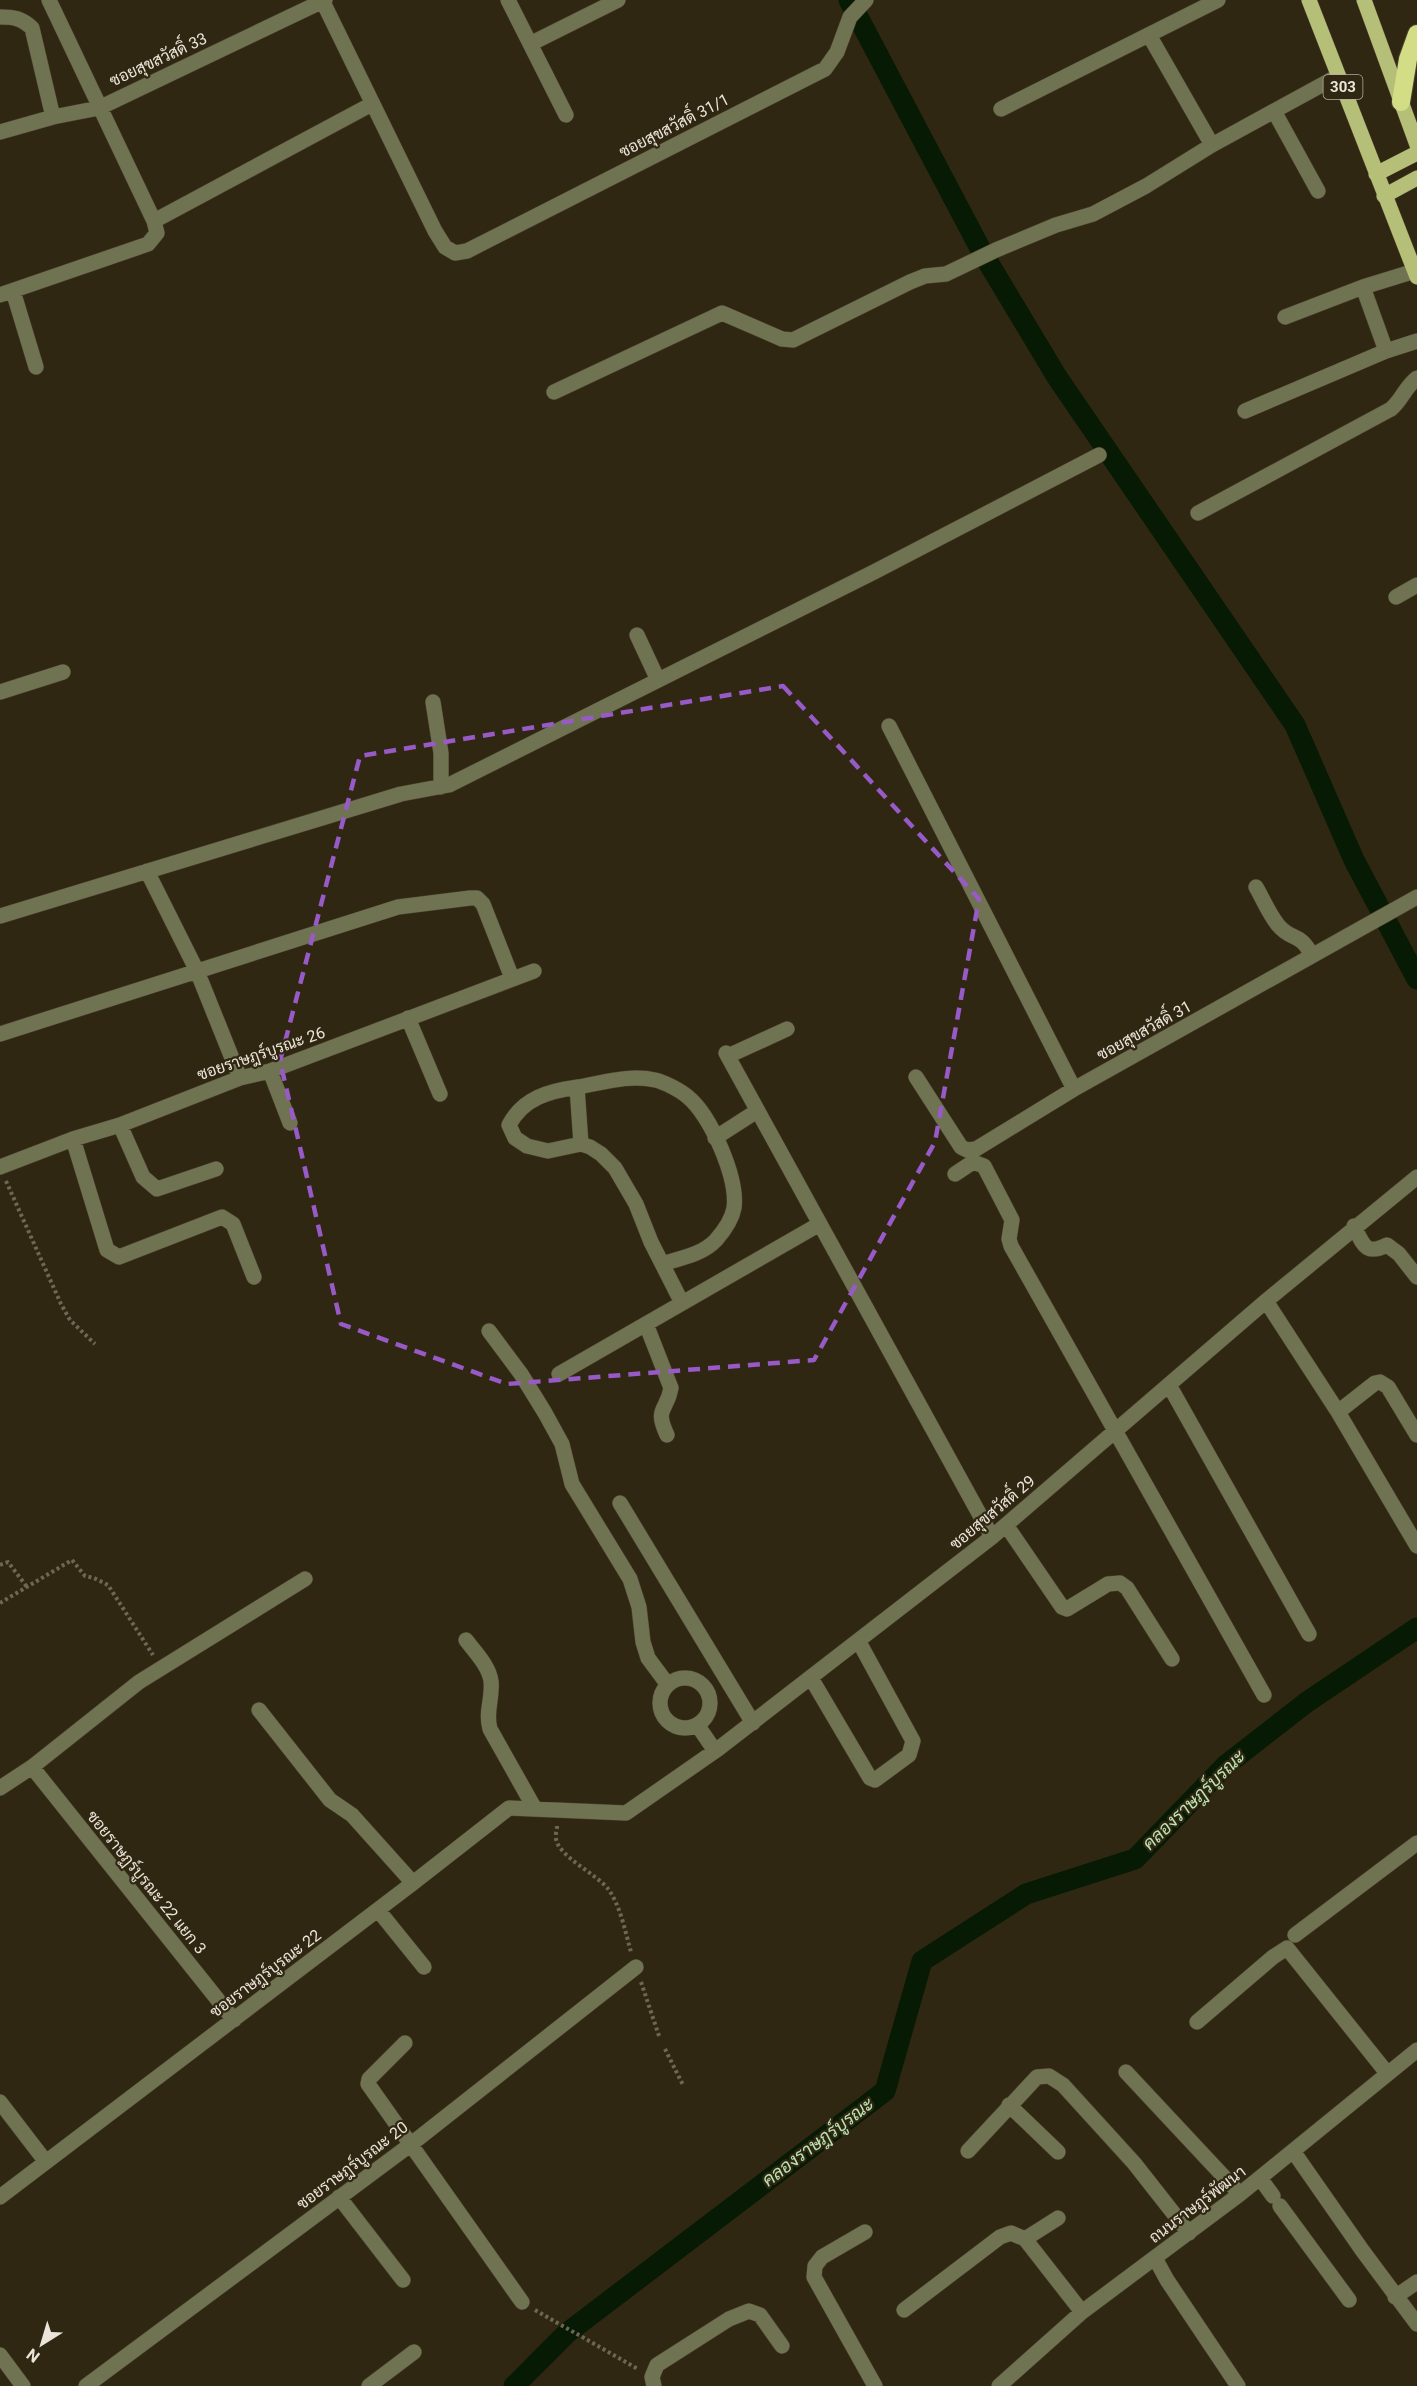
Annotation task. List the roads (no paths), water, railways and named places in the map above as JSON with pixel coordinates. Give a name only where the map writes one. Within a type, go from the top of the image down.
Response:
[{"type":"highway","points":[[1401,102],[1408,59],[1417,34]]},
{"type":"main road","name":"303","points":[[1309,0],[1416,274]]},
{"type":"main road","points":[[1364,0],[1417,145]]},
{"type":"main road","points":[[1376,174],[1417,153]]},
{"type":"main road","points":[[1384,196],[1417,178]]},
{"type":"street","points":[[36,366],[6,293],[148,244],[157,232],[154,221],[49,0]]},
{"type":"street","points":[[154,221],[372,104],[323,0]]},
{"type":"street","name":"ซอยสุขสวัสดิ์ 33","points":[[0,132],[53,117],[99,108],[323,0]]},
{"type":"street","points":[[508,0],[566,116]]},
{"type":"street","points":[[530,44],[618,0]]},
{"type":"street","name":"ซอยสุขสวัสดิ์ 31/1","points":[[372,104],[445,247],[455,253],[466,251],[825,69],[837,52],[850,17],[866,0]]},
{"type":"street","points":[[1001,109],[1218,0]]},
{"type":"street","points":[[0,17],[15,17],[25,21],[32,28],[53,117]]},
{"type":"street","points":[[1149,34],[1212,145]]},
{"type":"street","points":[[554,392],[716,314],[727,314],[782,339],[792,340],[910,282],[925,276],[946,274],[996,249],[1056,225],[1093,214],[1338,76]]},
{"type":"street","points":[[1274,111],[1318,191]]},
{"type":"street","points":[[1285,316],[1363,287],[1416,274]]},
{"type":"street","points":[[1363,287],[1386,351]]},
{"type":"street","points":[[1245,411],[1386,351],[1417,341]]},
{"type":"street","points":[[1198,513],[1391,409],[1397,404],[1402,392],[1417,378]]},
{"type":"street","points":[[0,916],[401,794],[441,787],[658,680],[1099,455]]},
{"type":"street","points":[[1396,597],[1417,585]]},
{"type":"street","points":[[637,635],[658,680]]},
{"type":"street","points":[[0,692],[63,672]]},
{"type":"street","points":[[433,702],[441,753],[441,787]]},
{"type":"street","points":[[889,726],[1074,1089]]},
{"type":"street","points":[[147,871],[197,971],[240,1078]]},
{"type":"street","points":[[1256,887],[1278,925],[1289,934],[1303,940],[1312,956]]},
{"type":"street","name":"ซอยสุขสวัสดิ์ 31","points":[[916,1077],[961,1147],[967,1150],[975,1149],[1074,1089],[1417,897]]},
{"type":"street","points":[[0,1034],[398,907],[470,898],[477,898],[483,904],[512,978]]},
{"type":"street","name":"ซอยราษฎร์บูรณะ 26","points":[[0,1167],[73,1139],[120,1125],[240,1078],[270,1071],[534,971]]},
{"type":"street","points":[[408,1018],[440,1094]]},
{"type":"street","points":[[787,1029],[727,1055],[818,1225],[992,1537]]},
{"type":"street","points":[[270,1071],[290,1123]]},
{"type":"street","points":[[662,1264],[694,1255],[715,1241],[727,1225],[734,1210],[734,1185],[723,1150],[700,1112],[688,1097],[657,1080],[637,1077],[557,1090],[532,1099],[514,1116],[509,1125],[515,1138],[527,1146],[548,1151],[582,1144],[601,1154],[615,1168],[636,1204],[651,1242],[681,1303]]},
{"type":"street","points":[[577,1087],[582,1144]]},
{"type":"street","points":[[715,1138],[757,1111]]},
{"type":"street","points":[[120,1125],[143,1177],[158,1189],[216,1169]]},
{"type":"street","points":[[73,1139],[106,1250],[119,1257],[222,1217],[233,1224],[255,1277]]},
{"type":"street","points":[[955,1174],[973,1162],[984,1166],[1012,1220],[1009,1239],[1011,1246],[1264,1695]]},
{"type":"street","name":"ซอยสุขสวัสดิ์ 29","points":[[560,1810],[626,1813],[753,1723],[992,1537],[1266,1301],[1417,1177]]},
{"type":"street","points":[[559,1374],[818,1225]]},
{"type":"street","points":[[1354,1227],[1369,1250],[1376,1251],[1387,1245],[1393,1248],[1417,1278]]},
{"type":"street","points":[[1266,1301],[1338,1412],[1417,1546]]},
{"type":"street","points":[[646,1324],[671,1388],[670,1396],[661,1411],[661,1423],[667,1435]]},
{"type":"street","points":[[489,1331],[521,1374],[545,1413],[561,1444],[572,1484],[630,1579],[639,1607],[643,1642],[648,1658],[668,1685]]},
{"type":"street","points":[[1338,1412],[1375,1383],[1380,1382],[1388,1387],[1417,1435]]},
{"type":"street","points":[[1169,1385],[1309,1635]]},
{"type":"street","points":[[620,1503],[753,1723]]},
{"type":"street","points":[[1006,1525],[1062,1607],[1067,1609],[1108,1584],[1120,1583],[1127,1588],[1172,1659]]},
{"type":"street","points":[[0,1788],[32,1767],[139,1682],[305,1579]]},
{"type":"street","points":[[466,1640],[485,1666],[491,1680],[487,1719],[490,1729],[536,1809]]},
{"type":"street","points":[[812,1678],[870,1778],[874,1780],[909,1755],[913,1741],[859,1642]]},
{"type":"street","points":[[681,1678],[702,1683],[708,1692],[711,1702],[709,1713],[698,1726],[684,1729],[673,1726],[660,1710],[660,1699],[664,1689],[681,1678]]},
{"type":"street","points":[[259,1710],[330,1800],[352,1815],[413,1883]]},
{"type":"street","points":[[698,1726],[715,1751]]},
{"type":"street","name":"ซอยราษฏร์บูรณะ 22 แยก 3","points":[[32,1767],[234,2020]]},
{"type":"street","name":"ซอยราษฎร์บูรณะ 22","points":[[0,2197],[509,1808],[560,1810]]},
{"type":"street","points":[[1295,1935],[1417,1843]]},
{"type":"street","points":[[378,1910],[424,1967]]},
{"type":"street","points":[[1197,2022],[1287,1948],[1387,2073]]},
{"type":"street","name":"ซอยราษฎร์บูรณะ 20","points":[[86,2386],[410,2145],[636,1967]]},
{"type":"street","points":[[405,2043],[369,2079],[368,2084],[527,2305]]},
{"type":"street","name":"ถนนราษฎร์พัฒนา","points":[[999,2386],[1082,2312],[1240,2194],[1417,2050]]},
{"type":"street","points":[[1126,2072],[1240,2194]]},
{"type":"street","points":[[968,2151],[1037,2077],[1049,2076],[1063,2085],[1134,2163],[1189,2233]]},
{"type":"street","points":[[0,2102],[45,2162]]},
{"type":"street","points":[[1009,2105],[1058,2152]]},
{"type":"street","points":[[1293,2151],[1395,2297],[1417,2324]]},
{"type":"street","points":[[1260,2178],[1349,2300]]},
{"type":"street","points":[[339,2197],[403,2280]]},
{"type":"street","points":[[1025,2239],[1058,2218]]},
{"type":"street","points":[[865,2232],[822,2257],[815,2266],[814,2277],[875,2386]]},
{"type":"street","points":[[904,2310],[1000,2237],[1011,2232],[1025,2239],[1082,2312]]},
{"type":"street","points":[[1155,2258],[1238,2386]]},
{"type":"street","points":[[1395,2297],[1417,2282]]},
{"type":"street","points":[[653,2382],[657,2365],[729,2319],[749,2311],[760,2315],[782,2346]]},
{"type":"street","points":[[369,2386],[414,2352]]},
{"type":"street","points":[[0,2355],[23,2386]]},
{"type":"waterway","points":[[849,0],[982,252],[1057,377],[1295,725],[1354,860],[1417,979]]},
{"type":"waterway","name":"คลองราษฎร์บูรณะ","points":[[514,2386],[567,2333],[885,2091],[922,1961],[1026,1894],[1135,1859],[1226,1765],[1307,1702],[1417,1628]]}]
